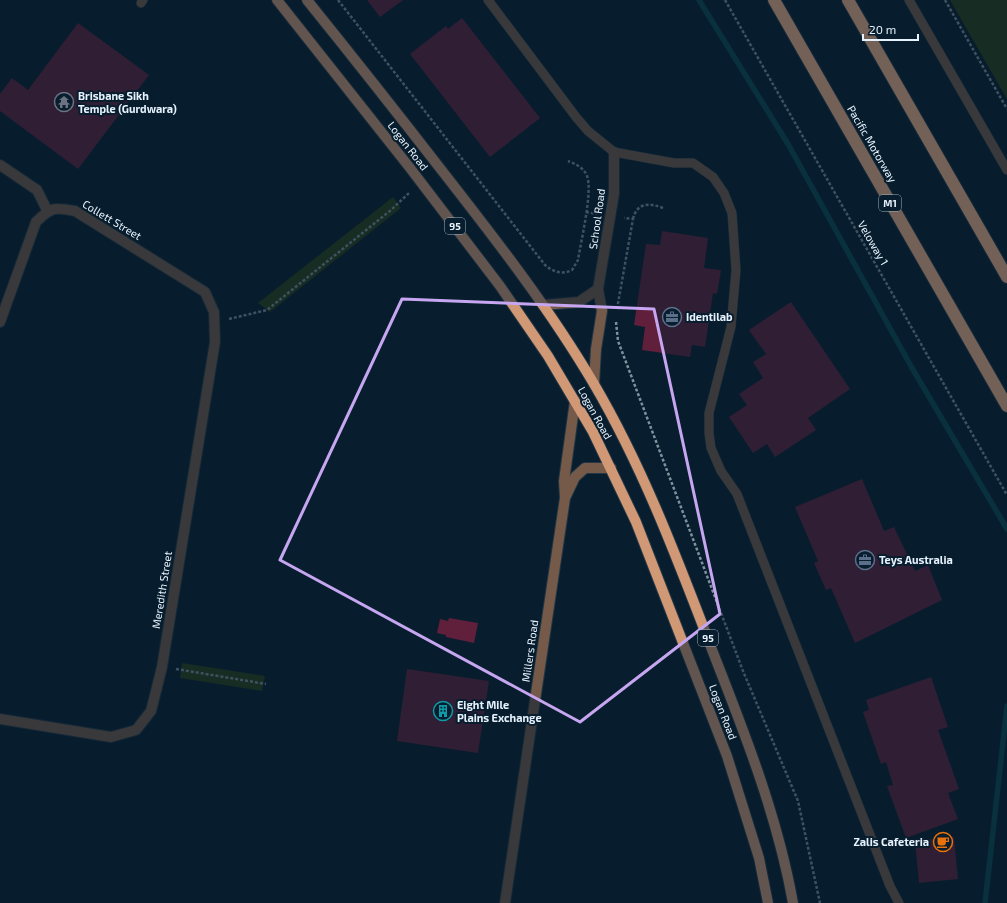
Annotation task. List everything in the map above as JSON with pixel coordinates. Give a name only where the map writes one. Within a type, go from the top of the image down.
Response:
[{"type":"highway","name":"Pacific Motorway","points":[[774,0],[1007,406]]},
{"type":"highway","points":[[848,0],[1007,277]]},
{"type":"main road","name":"Logan Road","points":[[277,0],[421,181],[525,322],[575,401],[611,468],[636,522],[727,756],[759,858],[768,903]]},
{"type":"main road","name":"Logan Road","points":[[307,0],[452,184],[543,305],[594,384],[660,516],[718,664],[761,780],[779,838],[793,903]]},
{"type":"street","name":"School Road","points":[[594,384],[596,349],[602,311],[598,289],[614,194],[614,152]]},
{"type":"street","points":[[0,165],[37,190],[48,210],[36,222],[0,322]]},
{"type":"street","name":"Collett Street","points":[[48,210],[59,208],[75,211],[205,292],[214,312]]},
{"type":"street","points":[[543,305],[579,302],[598,289]]},
{"type":"street","name":"Meredith Street","points":[[0,719],[111,737],[136,730],[151,711],[162,667],[215,342],[214,312]]},
{"type":"street","name":"Millers Road","points":[[505,903],[565,498],[564,481],[575,401]]},
{"type":"street","name":"Millers Road","points":[[565,498],[575,477],[585,468],[611,468]]},
{"type":"lane","points":[[488,0],[588,131],[614,152],[674,163],[693,163],[713,177],[724,193],[732,213],[736,270],[731,327],[709,413],[711,448],[721,471],[737,494],[890,886],[899,903]]},
{"type":"lane","points":[[909,0],[1007,170]]},
{"type":"path","points":[[338,0],[545,265],[560,273],[567,272],[576,265],[589,188],[587,175],[577,165],[568,161]]},
{"type":"path","name":"Veloway 1","points":[[725,0],[1007,495]]},
{"type":"path","points":[[944,0],[1007,109]]},
{"type":"path","points":[[214,322],[267,310],[391,210],[421,181]]},
{"type":"path","points":[[617,310],[633,219],[636,210],[645,204],[651,203],[663,208]]},
{"type":"path","points":[[586,212],[593,213]]},
{"type":"path","points":[[626,218],[633,219]]},
{"type":"path","points":[[616,318],[618,341],[743,671],[798,800],[820,903]]},
{"type":"path","points":[[162,667],[266,684]]},
{"type":"highlighted area","points":[[402,299],[654,309],[720,614],[580,722],[280,560]]},
{"type":"green space","points":[[950,0],[1007,0],[1007,99]]},
{"type":"green space","points":[[393,197],[401,208],[270,312],[258,303]]},
{"type":"green space","points":[[182,663],[265,676],[262,691],[180,678]]},
{"type":"building","points":[[367,0],[403,0],[380,17]]},
{"type":"building","points":[[462,18],[540,118],[490,157],[410,54],[446,26],[448,29]]},
{"type":"building","name":"Brisbane Sikh Temple (Gurdwara)","points":[[78,23],[149,75],[78,169],[0,111],[0,94],[12,78],[28,90]]},
{"type":"building","points":[[662,231],[708,238],[704,268],[721,270],[717,294],[713,293],[705,347],[692,345],[690,357],[642,350],[645,327],[634,325],[646,244],[660,245]]},
{"type":"building","points":[[791,302],[850,389],[808,418],[816,430],[775,457],[767,444],[753,453],[729,417],[747,405],[739,394],[763,378],[753,362],[766,354],[749,330]]},
{"type":"building","points":[[862,479],[884,531],[894,527],[915,571],[928,565],[942,600],[855,643],[831,588],[826,590],[814,563],[818,561],[795,507]]},
{"type":"building","points":[[449,618],[478,623],[474,643],[446,637],[446,635],[437,633],[440,619],[448,621]]},
{"type":"building","name":"Eight Mile Plains Exchange","points":[[407,669],[489,681],[478,753],[397,741]]},
{"type":"building","points":[[931,677],[948,727],[938,730],[959,789],[948,793],[958,819],[906,838],[887,786],[893,785],[886,762],[881,764],[863,712],[869,710],[866,700]]},
{"type":"building","points":[[954,837],[958,879],[919,883],[915,841]]},
{"type":"waterway","points":[[699,0],[788,144],[912,368],[1007,529]]},
{"type":"waterway","points":[[985,903],[1007,706]]},
{"type":"place","name":"Brisbane Sikh Temple (Gurdwara)","points":[[64,102]]},
{"type":"place","name":"Identilab","points":[[672,317]]},
{"type":"place","name":"Teys Australia","points":[[865,560]]},
{"type":"place","name":"Eight Mile Plains Exchange","points":[[443,711]]},
{"type":"place","name":"Zalis Cafeteria","points":[[943,842]]}]
